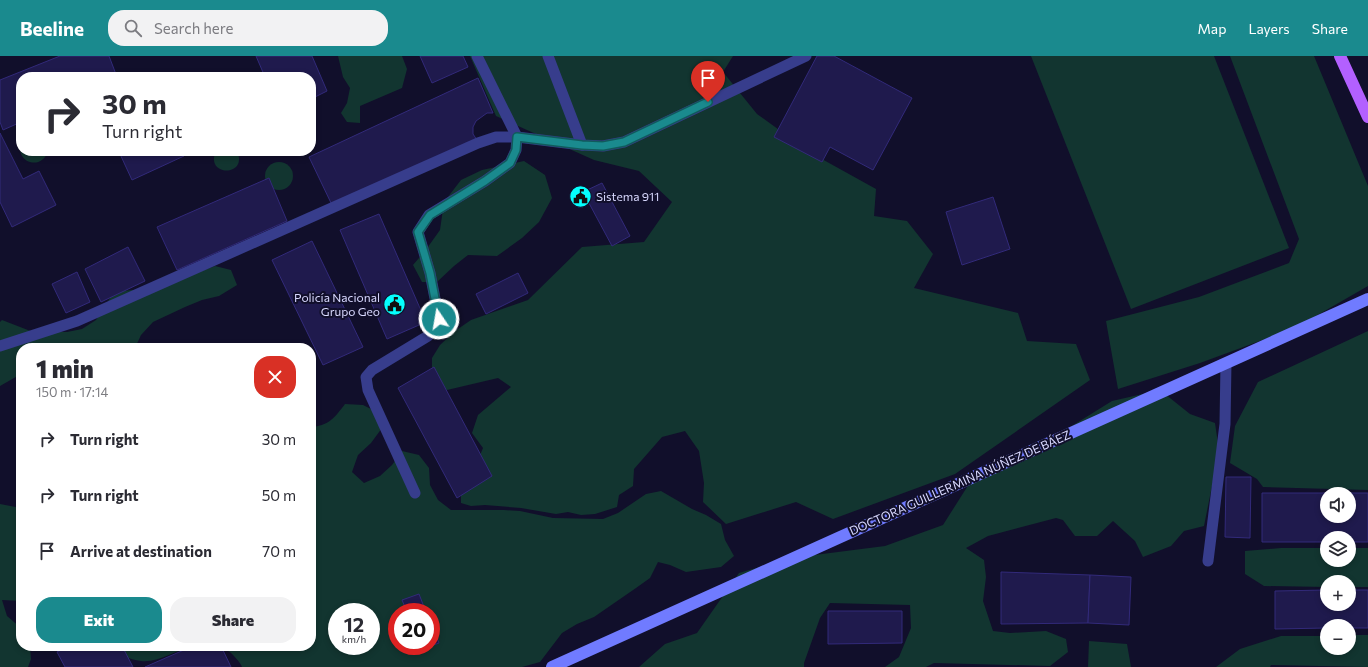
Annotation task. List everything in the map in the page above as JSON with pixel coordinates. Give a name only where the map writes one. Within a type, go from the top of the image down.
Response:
[{"type":"main road","points":[[1340,56],[1368,117]]},
{"type":"street","name":"DOCTORA GUILLERMINA NÚÑEZ DE BÁEZ","points":[[552,667],[1368,299]]},
{"type":"lane","points":[[415,493],[368,390],[366,377],[372,370],[428,336],[439,319],[430,273],[418,232],[430,215],[485,181],[510,163],[516,150],[517,137],[477,56]]},
{"type":"lane","points":[[548,56],[582,145]]},
{"type":"lane","points":[[0,346],[77,321],[478,143],[496,137],[517,137],[603,146],[624,142],[806,56]]},
{"type":"lane","points":[[1208,561],[1225,424],[1226,363]]},
{"type":"green space","points":[[338,56],[402,56],[407,69],[402,88],[360,106],[360,123],[347,122],[341,113],[347,103],[350,88],[343,77]]},
{"type":"green space","points":[[470,56],[733,56],[723,72],[757,114],[811,153],[876,189],[874,216],[907,221],[933,254],[914,288],[1018,313],[1027,341],[1076,344],[1090,380],[955,474],[833,519],[796,502],[726,524],[703,502],[704,483],[699,451],[685,431],[662,437],[634,469],[633,486],[619,495],[617,507],[595,514],[581,515],[568,512],[556,514],[521,508],[485,505],[471,506],[461,503],[461,491],[469,482],[483,448],[472,433],[478,415],[511,387],[498,378],[447,390],[432,379],[432,358],[440,345],[455,331],[471,320],[528,300],[582,247],[644,242],[672,202],[639,171],[594,160],[496,116]]},
{"type":"green space","points":[[1031,56],[1214,56],[1289,248],[1131,309]]},
{"type":"green space","points":[[1230,56],[1314,56],[1368,186],[1368,286],[1295,328],[1200,363],[1118,389],[1106,321],[1199,297],[1289,263],[1299,239]]},
{"type":"green space","points":[[22,156],[46,156],[35,163],[25,160]]},
{"type":"green space","points":[[215,156],[238,156],[239,160],[237,166],[226,170],[216,166],[214,160]]},
{"type":"green space","points":[[524,161],[545,175],[552,198],[539,222],[522,238],[497,256],[468,255],[437,282],[422,282],[413,265],[440,230],[444,202],[461,180],[482,170]]},
{"type":"green space","points":[[279,162],[289,166],[293,176],[289,186],[279,190],[269,186],[265,176],[269,166]]},
{"type":"green space","points":[[215,266],[231,270],[237,285],[219,296],[202,300],[153,322],[141,335],[137,343],[16,343],[16,377],[0,386],[0,322],[2,320],[33,332],[67,332],[82,329],[96,320],[114,292],[132,290],[147,292]]},
{"type":"green space","points":[[1368,331],[1368,490],[1356,490],[1356,487],[1320,487],[1320,489],[1263,487],[1257,479],[1230,463],[1235,426],[1258,382]]},
{"type":"green space","points":[[1160,390],[1190,414],[1215,423],[1219,451],[1204,526],[1184,531],[1171,546],[1143,557],[1135,541],[1113,521],[1097,536],[1075,536],[1063,520],[1056,518],[988,536],[966,548],[984,560],[986,577],[983,601],[993,631],[1010,633],[1046,631],[1066,639],[1068,652],[1050,666],[934,663],[926,667],[885,667],[899,657],[911,628],[910,605],[830,603],[820,618],[804,663],[804,667],[639,667],[665,644],[697,633],[739,573],[791,558],[885,546],[943,525],[969,484],[1054,437],[1112,401]]},
{"type":"green space","points":[[345,404],[363,405],[377,412],[382,428],[371,443],[358,455],[352,472],[364,483],[380,476],[392,465],[402,451],[419,455],[429,468],[430,485],[438,500],[451,510],[504,510],[520,511],[553,518],[603,519],[618,513],[646,494],[661,491],[721,524],[725,540],[734,556],[721,567],[686,572],[670,565],[658,562],[650,578],[594,617],[577,624],[562,633],[540,662],[522,667],[242,667],[233,655],[226,651],[316,651],[316,426],[327,423]]},
{"type":"green space","points":[[0,504],[16,507],[16,601],[2,600],[7,616],[16,624],[16,651],[30,651],[31,659],[28,667],[0,667]]},
{"type":"green space","points":[[1281,548],[1320,548],[1320,567],[1356,567],[1356,548],[1368,548],[1368,587],[1356,587],[1356,575],[1320,575],[1320,587],[1264,586],[1245,574],[1245,551]]},
{"type":"green space","points":[[1356,635],[1368,635],[1368,667],[1271,665],[1270,667],[1216,667],[1240,649],[1281,636],[1320,636],[1320,655],[1356,655]]},
{"type":"green space","points":[[1089,641],[1127,644],[1131,667],[1088,667]]},
{"type":"green space","points":[[116,651],[179,651],[147,661],[128,658]]},
{"type":"building","points":[[60,56],[109,56],[115,72],[20,72]]},
{"type":"building","points":[[256,56],[312,56],[327,91],[316,96],[316,72],[263,72]]},
{"type":"building","points":[[420,56],[463,56],[468,67],[432,83]]},
{"type":"building","points":[[817,56],[834,56],[912,98],[873,170],[830,147],[822,162],[774,137]]},
{"type":"building","points":[[16,74],[16,124],[3,130],[0,122],[0,80]]},
{"type":"building","points":[[478,78],[493,113],[487,113],[476,121],[473,127],[473,134],[477,140],[332,205],[309,157],[316,156],[316,154]]},
{"type":"building","points":[[0,133],[23,179],[39,171],[56,205],[12,227],[0,202]]},
{"type":"building","points":[[121,156],[184,156],[132,180]]},
{"type":"building","points":[[269,178],[287,221],[177,270],[157,227]]},
{"type":"building","points":[[602,183],[630,236],[612,246],[583,192]]},
{"type":"building","points":[[993,197],[1010,249],[962,265],[946,212]]},
{"type":"building","points":[[379,214],[426,322],[387,339],[340,230]]},
{"type":"building","points":[[312,241],[363,347],[323,365],[316,351],[316,343],[312,343],[272,260]]},
{"type":"building","points":[[128,247],[145,281],[101,302],[85,269]]},
{"type":"building","points":[[77,272],[90,302],[66,313],[52,284]]},
{"type":"building","points":[[518,273],[528,293],[486,314],[476,294]]},
{"type":"building","points":[[434,367],[492,476],[457,498],[398,388]]},
{"type":"building","points":[[1226,477],[1251,477],[1250,538],[1225,537]]},
{"type":"building","points":[[1262,493],[1320,493],[1320,523],[1356,523],[1356,493],[1368,493],[1368,542],[1356,542],[1356,531],[1320,531],[1320,542],[1262,542]]},
{"type":"building","points":[[1001,572],[1090,575],[1088,623],[1001,624]]},
{"type":"building","points":[[1090,575],[1131,577],[1129,625],[1088,623]]},
{"type":"building","points":[[1320,590],[1320,611],[1356,611],[1356,590],[1368,590],[1368,628],[1356,628],[1356,619],[1320,619],[1320,628],[1275,629],[1275,591]]},
{"type":"building","points":[[419,594],[422,603],[403,603],[402,600]]},
{"type":"building","points":[[828,611],[902,611],[902,643],[828,644]]},
{"type":"building","points":[[125,651],[133,667],[65,667],[57,652]]},
{"type":"building","points":[[182,651],[223,651],[231,667],[145,667]]},
{"type":"place","name":"Sistema 911","points":[[581,197]]},
{"type":"place","name":"Policía Nacional Grupo Geo","points":[[395,305]]},
{"type":"route","points":[[439,319],[430,273],[418,232],[430,215],[485,181],[510,163],[516,150],[517,137],[603,146],[624,142],[708,102]]}]
